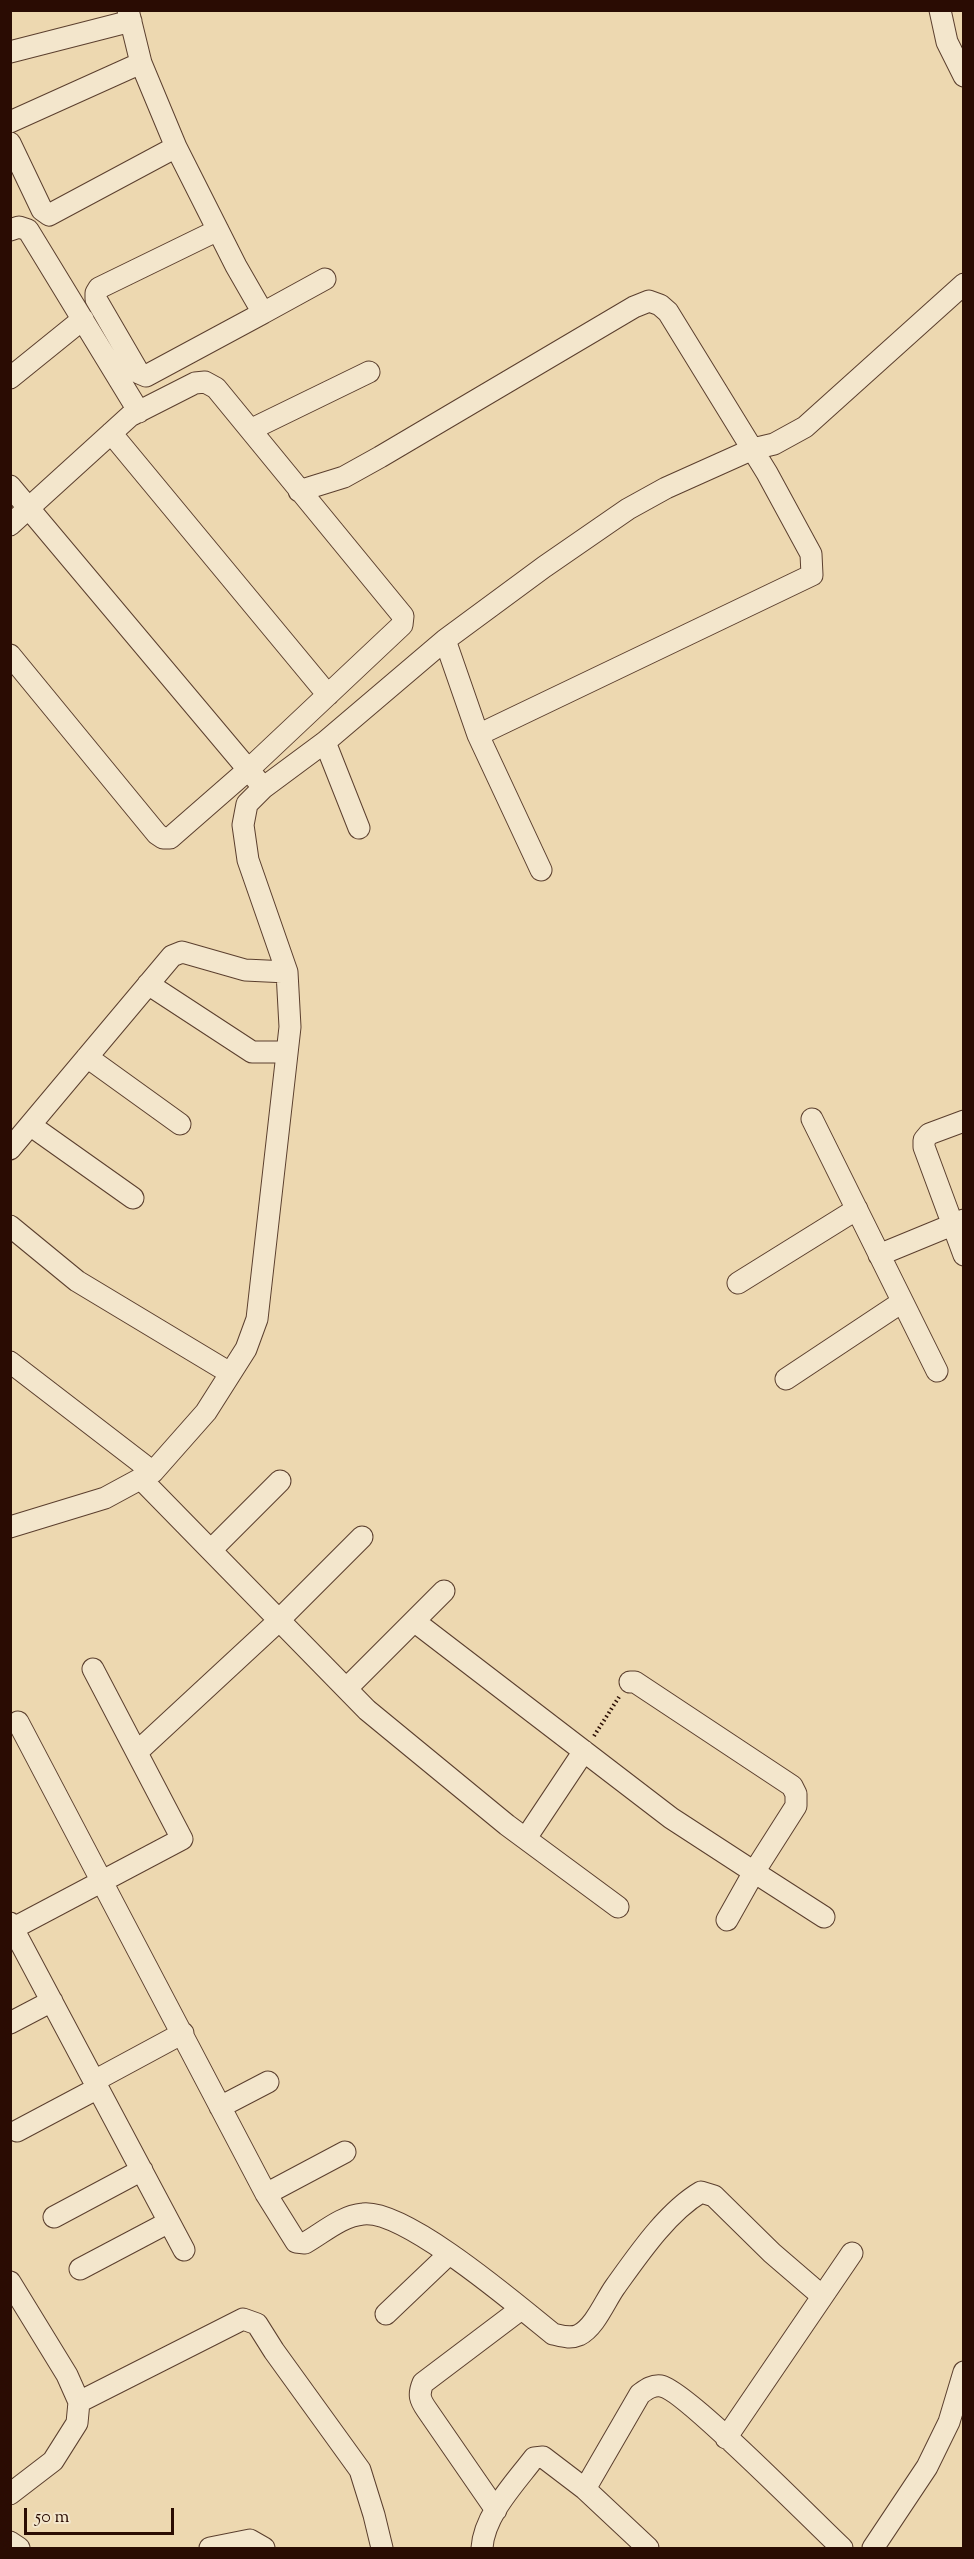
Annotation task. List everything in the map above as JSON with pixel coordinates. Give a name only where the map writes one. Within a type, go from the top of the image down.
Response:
[{"type":"street","points":[[940,10],[946,42],[963,76]]},
{"type":"street","points":[[10,52],[129,16],[141,63],[176,147],[263,313]]},
{"type":"street","points":[[10,122],[141,63]]},
{"type":"street","points":[[10,143],[42,210],[48,215],[176,147]]},
{"type":"street","points":[[13,222],[28,230],[139,412]]},
{"type":"street","points":[[218,230],[99,288],[96,293],[96,299],[139,373],[146,375],[325,279]]},
{"type":"street","points":[[10,1527],[105,1498],[147,1475],[206,1412],[246,1348],[257,1319],[290,1005],[287,972],[248,860],[243,825],[248,804],[264,788],[325,742],[445,640],[628,509],[666,488],[753,449],[774,444],[805,427],[963,284]]},
{"type":"street","points":[[299,491],[344,477],[483,394],[649,301],[660,305],[668,312],[753,449],[811,554],[812,575],[478,735]]},
{"type":"street","points":[[10,378],[83,320]]},
{"type":"street","points":[[252,429],[369,372]]},
{"type":"street","points":[[10,525],[111,433],[139,412],[195,383],[205,382],[216,388],[252,429],[299,491],[403,616],[402,625],[249,769],[176,835],[163,838],[157,834],[10,655]]},
{"type":"street","points":[[111,433],[328,694]]},
{"type":"street","points":[[10,486],[264,788]]},
{"type":"street","points":[[445,640],[478,735],[541,870]]},
{"type":"street","points":[[325,742],[359,828]]},
{"type":"street","points":[[10,1149],[172,956],[182,952],[245,969],[287,972]]},
{"type":"street","points":[[148,984],[252,1052],[286,1052]]},
{"type":"street","points":[[87,1057],[180,1124]]},
{"type":"street","points":[[812,1119],[937,1371]]},
{"type":"street","points":[[963,1121],[929,1134],[924,1140],[924,1147],[958,1222],[963,1255]]},
{"type":"street","points":[[30,1125],[133,1198]]},
{"type":"street","points":[[738,1283],[857,1209]]},
{"type":"street","points":[[879,1255],[958,1222]]},
{"type":"street","points":[[10,1226],[77,1281],[230,1373]]},
{"type":"street","points":[[786,1379],[902,1302]]},
{"type":"street","points":[[10,1362],[147,1475],[211,1550],[367,1710],[507,1826],[618,1907]]},
{"type":"street","points":[[211,1550],[280,1481]]},
{"type":"street","points":[[136,1752],[279,1619],[362,1537]]},
{"type":"street","points":[[347,1688],[444,1591]]},
{"type":"street","points":[[414,1621],[671,1818],[824,1917]]},
{"type":"street","points":[[93,1669],[182,1839],[12,1928],[184,2250]]},
{"type":"street","points":[[630,1682],[635,1682],[792,1786],[796,1794],[796,1806],[727,1920]]},
{"type":"street","points":[[18,1722],[266,2194],[292,2237],[301,2244],[335,2224],[364,2214],[394,2221],[449,2254],[553,2334],[568,2338],[581,2334],[670,2216],[689,2199],[701,2192],[714,2196],[772,2253],[822,2296]]},
{"type":"street","points":[[526,1838],[584,1751]]},
{"type":"street","points":[[10,2023],[52,2001]]},
{"type":"street","points":[[17,2131],[183,2033]]},
{"type":"street","points":[[220,2107],[268,2082]]},
{"type":"street","points":[[266,2194],[345,2152]]},
{"type":"street","points":[[54,2217],[142,2170]]},
{"type":"street","points":[[81,2269],[169,2222]]},
{"type":"street","points":[[726,2438],[852,2253]]},
{"type":"street","points":[[386,2314],[449,2254]]},
{"type":"street","points":[[10,2282],[67,2374],[80,2402],[77,2423],[53,2461],[10,2494]]},
{"type":"street","points":[[496,2510],[420,2400],[420,2392],[423,2383],[522,2309]]},
{"type":"street","points":[[80,2402],[243,2319],[257,2324],[360,2470],[382,2548]]},
{"type":"street","points":[[873,2548],[927,2468],[949,2422],[963,2372]]},
{"type":"street","points":[[585,2489],[640,2394],[650,2387],[662,2386],[696,2410],[842,2548]]},
{"type":"street","points":[[482,2548],[484,2536],[496,2510],[534,2458],[543,2457],[585,2489],[648,2548]]},
{"type":"street","points":[[210,2548],[250,2540],[264,2548]]},
{"type":"street","points":[[10,2542],[19,2548]]},
{"type":"path","points":[[584,1751],[630,1682]]}]
